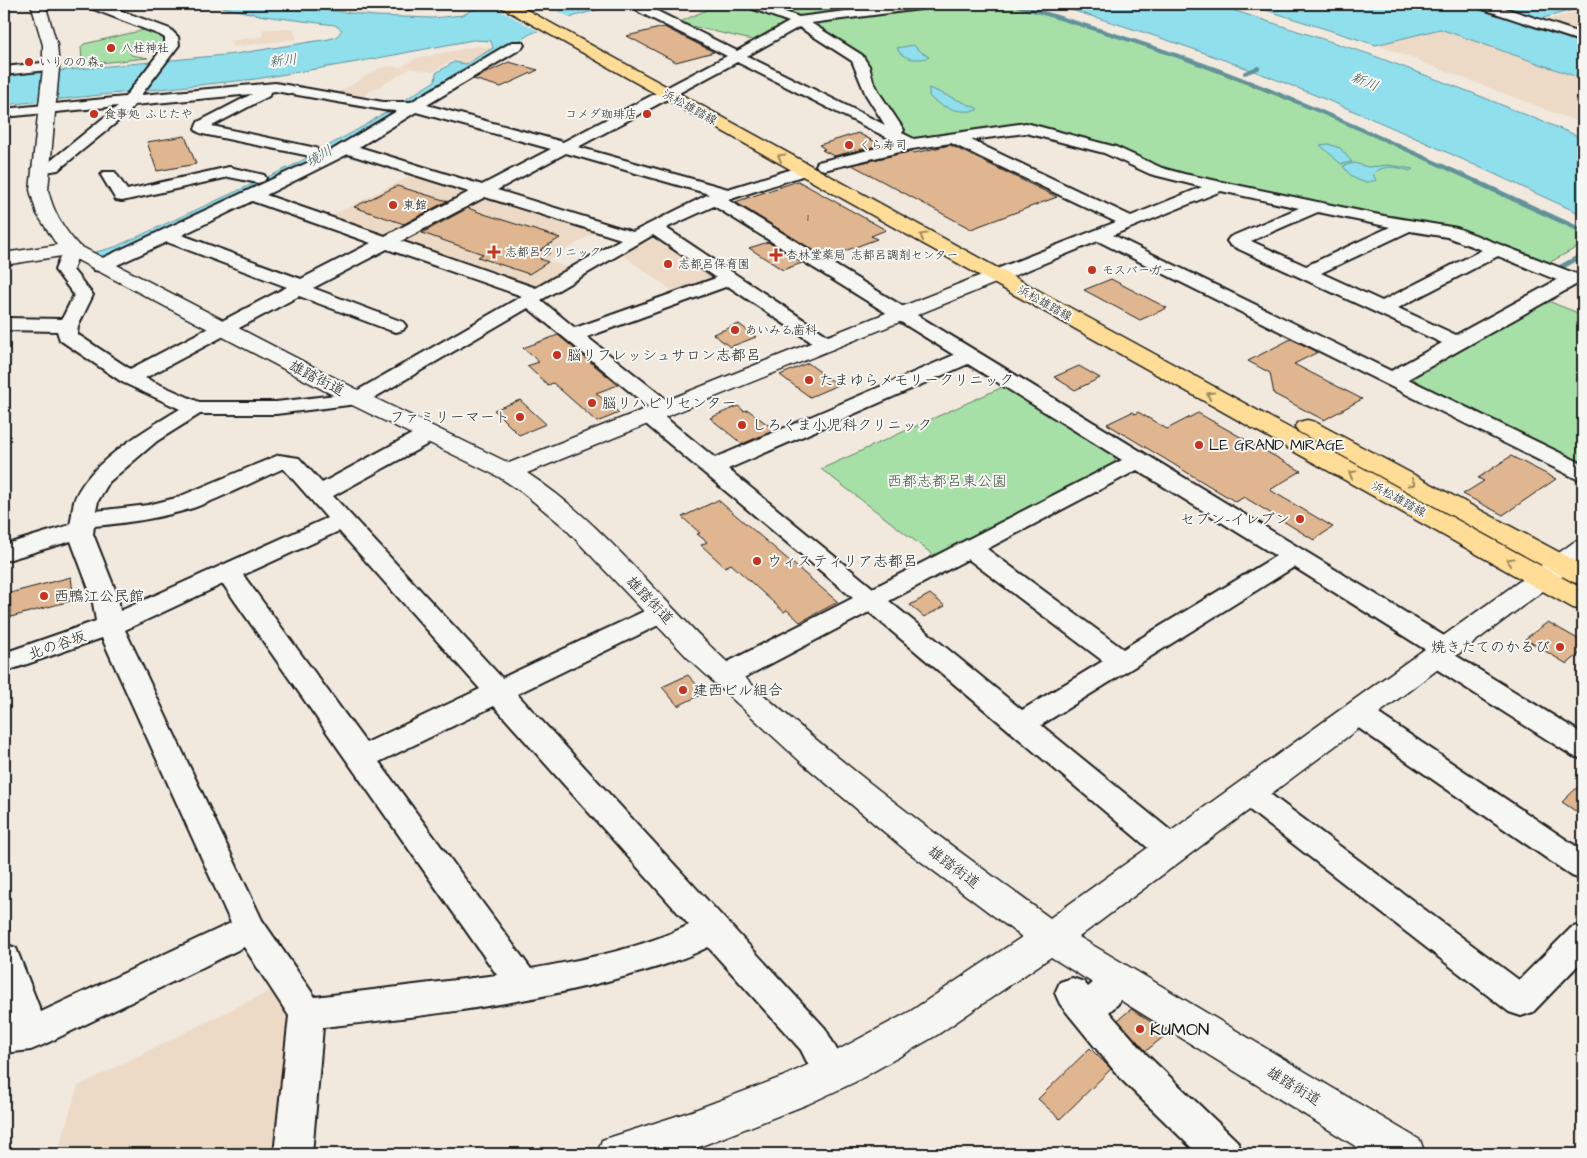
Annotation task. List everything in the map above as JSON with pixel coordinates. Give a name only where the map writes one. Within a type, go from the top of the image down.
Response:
[{"type":"main road","name":"浜松雄踏線","points":[[506,4],[559,27],[673,90],[805,170],[1006,272],[1567,567],[1583,601]]},
{"type":"main road","name":"浜松雄踏線","points":[[528,4],[559,27]]},
{"type":"main road","name":"浜松雄踏線","points":[[673,90],[824,165],[1006,272]]},
{"type":"street","name":"雄踏街道","points":[[38,4],[51,62],[39,190],[44,210],[54,229],[84,257],[358,399],[508,472],[531,487],[572,520],[724,676],[874,806],[1050,938],[1383,1148]]},
{"type":"street","points":[[40,168],[52,167],[118,115],[134,98],[172,45],[169,34],[92,4]]},
{"type":"street","points":[[752,4],[799,21],[823,38],[852,54],[860,62],[868,86],[896,130],[890,133]]},
{"type":"street","points":[[129,378],[738,56],[799,21],[928,4]]},
{"type":"street","points":[[1481,4],[1583,38]]},
{"type":"street","points":[[643,9],[912,144]]},
{"type":"street","points":[[4,259],[84,257],[168,236],[310,169],[510,47],[486,45]]},
{"type":"street","points":[[4,57],[51,62]]},
{"type":"street","points":[[4,71],[51,62]]},
{"type":"street","points":[[275,87],[202,126],[203,129],[310,151]]},
{"type":"street","points":[[4,113],[134,98],[275,87],[388,106],[413,107],[439,112],[565,148],[720,196],[901,314],[1294,556],[1583,748]]},
{"type":"street","points":[[416,89],[310,151],[258,178],[129,239],[84,257],[64,270],[84,295],[83,301],[68,325],[66,332],[70,339],[129,378],[196,408],[276,408],[358,399],[643,233],[720,196],[805,170]]},
{"type":"street","points":[[824,165],[912,144],[1020,128],[1033,128],[1110,150],[1168,175],[1218,187],[1451,232],[1572,279],[1392,379]]},
{"type":"street","points":[[954,138],[1130,222]]},
{"type":"street","points":[[346,148],[484,191],[643,233],[660,232],[827,344]]},
{"type":"street","points":[[109,175],[122,196],[229,172],[258,178]]},
{"type":"street","points":[[508,472],[1218,187]]},
{"type":"street","points":[[253,196],[387,242],[534,297],[572,335],[656,412],[712,468],[1172,849]]},
{"type":"street","points":[[1318,206],[1236,241],[1457,343]]},
{"type":"street","points":[[1306,273],[1408,225]]},
{"type":"street","points":[[1099,234],[1583,473]]},
{"type":"street","points":[[168,236],[396,326]]},
{"type":"street","points":[[1382,308],[1498,250]]},
{"type":"street","points":[[572,335],[730,278]]},
{"type":"street","points":[[4,324],[68,325]]},
{"type":"street","points":[[712,468],[969,356]]},
{"type":"street","points":[[196,408],[144,440],[100,478],[86,501],[82,525],[105,597],[110,626],[250,929],[307,1013],[293,1154]]},
{"type":"street","points":[[319,494],[429,434]]},
{"type":"street","points":[[724,676],[1139,460]]},
{"type":"street","points":[[4,553],[82,525],[171,507],[280,462],[290,463],[813,1039],[832,1074]]},
{"type":"street","name":"北の谷坂","points":[[4,663],[110,626],[342,520]]},
{"type":"street","points":[[970,548],[1122,662]]},
{"type":"street","points":[[1021,724],[1294,556]]},
{"type":"street","points":[[617,1154],[692,1131],[744,1112],[832,1074],[924,1023],[1050,938],[1440,652],[1567,567]]},
{"type":"street","points":[[228,572],[524,986]]},
{"type":"street","points":[[361,758],[662,612]]},
{"type":"street","points":[[1357,713],[1583,867]]},
{"type":"street","points":[[1248,793],[1520,1001],[1583,938]]},
{"type":"street","points":[[307,1013],[452,997],[524,986],[615,965],[696,938],[712,928]]},
{"type":"street","points":[[4,958],[17,1035],[250,929]]},
{"type":"street","points":[[1088,999],[1134,1067],[1224,1154]]},
{"type":"shaded area","points":[[1583,10],[1583,35],[1543,21]]},
{"type":"shaded area","points":[[1440,28],[1583,79],[1583,124],[1378,45]]},
{"type":"shaded area","points":[[293,29],[297,39],[232,47],[230,41],[264,36],[261,30]]},
{"type":"shaded area","points":[[477,46],[493,48],[466,64],[451,61],[433,72],[401,67],[417,58]]},
{"type":"shaded area","points":[[391,66],[410,69],[357,99],[333,95],[380,68]]},
{"type":"shaded area","points":[[416,173],[471,192],[381,237],[327,218]]},
{"type":"shaded area","name":"志都呂クリニック","points":[[490,196],[599,230],[548,261],[574,270],[538,290],[400,241],[482,197]]},
{"type":"shaded area","name":"志都呂保育園","points":[[650,235],[656,235],[717,276],[716,279],[676,293],[620,253]]},
{"type":"shaded area","points":[[273,989],[293,1018],[279,1146],[270,1154],[57,1154],[78,1086]]},
{"type":"green space","points":[[719,4],[746,4],[793,21],[756,41],[678,23]]},
{"type":"green space","points":[[758,4],[904,4],[795,18]]},
{"type":"green space","points":[[939,4],[1012,4],[1171,54],[1347,123],[1583,232],[1583,244],[1545,265],[1467,234],[1183,176],[1030,124],[921,141],[909,137],[898,124],[889,108],[878,95],[870,74],[804,21]]},
{"type":"green space","points":[[148,29],[166,40],[165,46],[155,48],[133,44],[128,48],[131,55],[148,58],[89,64],[82,62],[81,47],[84,44]]},
{"type":"green space","points":[[1548,301],[1583,315],[1583,467],[1419,387],[1413,376]]},
{"type":"green space","name":"西都志都呂東公園","points":[[1007,385],[1114,452],[1115,465],[936,557],[821,469]]},
{"type":"water","points":[[207,4],[281,4],[374,16],[433,18],[463,15],[472,10],[495,4],[618,4],[575,16],[530,34],[324,159],[103,258],[92,253],[115,247],[294,165],[362,127],[435,81],[436,73],[454,62],[466,64],[493,48],[491,41],[473,40],[256,79],[4,105],[4,76],[235,54],[329,39],[336,37],[342,30],[335,25],[264,16]]},
{"type":"water","name":"新川","points":[[1050,4],[1214,4],[1369,54],[1470,92],[1583,138],[1583,215],[1407,134],[1300,89],[1176,43]]},
{"type":"water","points":[[1247,4],[1476,4],[1583,39],[1583,79],[1440,29],[1376,45]]},
{"type":"water","points":[[1494,4],[1583,4],[1583,7],[1540,19]]},
{"type":"water","points":[[914,45],[929,57],[920,59],[906,57],[897,48]]},
{"type":"water","points":[[929,88],[977,108],[977,110],[965,111],[945,107],[929,96]]},
{"type":"water","points":[[1328,144],[1340,148],[1352,162],[1341,164],[1320,145]]},
{"type":"water","points":[[1354,163],[1368,167],[1389,165],[1413,169],[1410,171],[1401,168],[1381,169],[1373,174],[1376,180],[1366,182],[1353,177],[1343,166]]},
{"type":"pier","points":[[489,4],[544,4],[573,19],[540,32]]},
{"type":"building","points":[[664,27],[714,52],[676,62],[627,36]]},
{"type":"building","points":[[509,62],[538,70],[501,87],[473,79]]},
{"type":"building","name":"くら寿司","points":[[858,133],[881,145],[834,156],[822,150],[825,149],[819,145]]},
{"type":"building","points":[[185,136],[196,164],[157,171],[147,142]]},
{"type":"building","points":[[950,145],[1057,197],[971,229],[852,165]]},
{"type":"building","points":[[798,181],[886,230],[871,236],[877,239],[826,258],[735,202]]},
{"type":"building","name":"東館","points":[[397,186],[447,201],[404,224],[354,207]]},
{"type":"building","points":[[468,208],[560,238],[540,250],[550,253],[540,259],[548,262],[529,274],[478,257],[483,254],[422,233]]},
{"type":"building","name":"杏林堂薬局 志都呂調剤センター","points":[[768,242],[802,263],[783,270],[749,248]]},
{"type":"building","points":[[1111,279],[1167,308],[1140,320],[1084,290]]},
{"type":"building","name":"あいみる歯科","points":[[739,324],[756,337],[730,347],[713,334]]},
{"type":"building","points":[[558,335],[618,385],[596,393],[619,413],[597,422],[553,383],[548,385],[527,366],[539,362],[523,348]]},
{"type":"building","points":[[1291,339],[1318,352],[1294,364],[1362,399],[1324,420],[1274,394],[1270,373],[1248,361]]},
{"type":"building","name":"たまゆらメモリークリニック","points":[[808,363],[838,385],[810,397],[780,375]]},
{"type":"building","points":[[1079,366],[1100,378],[1075,390],[1054,377]]},
{"type":"building","name":"ファミリーマート","points":[[520,400],[546,424],[519,435],[494,410]]},
{"type":"building","name":"しろくま小児科クリニック","points":[[738,406],[744,411],[748,410],[775,430],[742,444],[710,418]]},
{"type":"building","name":"LE GRAND MIRAGE","points":[[1132,412],[1135,414],[1138,412],[1167,429],[1198,413],[1301,471],[1270,490],[1333,527],[1314,540],[1244,497],[1236,502],[1107,424]]},
{"type":"building","points":[[1511,456],[1556,479],[1503,515],[1463,494],[1484,481],[1478,478]]},
{"type":"building","name":"ウィスティリア志都呂","points":[[718,500],[838,602],[800,622],[787,610],[784,612],[731,564],[725,567],[701,545],[707,542],[682,517]]},
{"type":"building","name":"西鴨江公民館","points":[[71,577],[74,600],[11,617],[10,593]]},
{"type":"building","points":[[930,594],[945,606],[924,617],[910,605]]},
{"type":"building","name":"焼きたてのかるび","points":[[1548,622],[1583,642],[1583,651],[1567,664],[1525,639]]},
{"type":"building","name":"建西ビル組合","points":[[688,675],[704,693],[678,706],[662,687]]},
{"type":"building","points":[[1583,782],[1583,816],[1562,802]]},
{"type":"building","name":"KUMON","points":[[1131,1009],[1168,1033],[1146,1051],[1118,1020]]},
{"type":"building","points":[[1090,1048],[1111,1069],[1060,1119],[1038,1099]]},
{"type":"waterway","points":[[1013,4],[1125,38],[1236,77],[1329,115],[1480,183]]},
{"type":"waterway","points":[[1245,73],[1258,68]]},
{"type":"waterway","points":[[1477,182],[1583,231]]},
{"type":"waterway","points":[[1561,267],[1583,255]]},
{"type":"place","name":"八柱神社","points":[[111,48]]},
{"type":"place","name":"いりのの森。","points":[[29,62]]},
{"type":"place","name":"食事処 ふじたや","points":[[94,114]]},
{"type":"place","name":"コメダ珈琲店","points":[[647,114]]},
{"type":"place","name":"くら寿司","points":[[849,145]]},
{"type":"place","name":"東館","points":[[393,205]]},
{"type":"place","name":"志都呂クリニック","points":[[494,252]]},
{"type":"place","name":"杏林堂薬局 志都呂調剤センター","points":[[776,255]]},
{"type":"place","name":"志都呂保育園","points":[[668,264]]},
{"type":"place","name":"モスバーガー","points":[[1092,270]]},
{"type":"place","name":"あいみる歯科","points":[[735,330]]},
{"type":"place","name":"脳リフレッシュサロン志都呂","points":[[557,355]]},
{"type":"place","name":"たまゆらメモリークリニック","points":[[809,380]]},
{"type":"place","name":"脳リハビリセンター","points":[[592,403]]},
{"type":"place","name":"ファミリーマート","points":[[520,417]]},
{"type":"place","name":"しろくま小児科クリニック","points":[[742,425]]},
{"type":"place","name":"LE GRAND MIRAGE","points":[[1199,445]]},
{"type":"place","name":"セブン-イレブン","points":[[1300,519]]},
{"type":"place","name":"ウィスティリア志都呂","points":[[757,561]]},
{"type":"place","name":"西鴨江公民館","points":[[44,596]]},
{"type":"place","name":"焼きたてのかるび","points":[[1560,647]]},
{"type":"place","name":"建西ビル組合","points":[[683,690]]},
{"type":"place","name":"KUMON","points":[[1140,1029]]},
{"type":"water label","name":"境川","points":[[319,156]]}]
